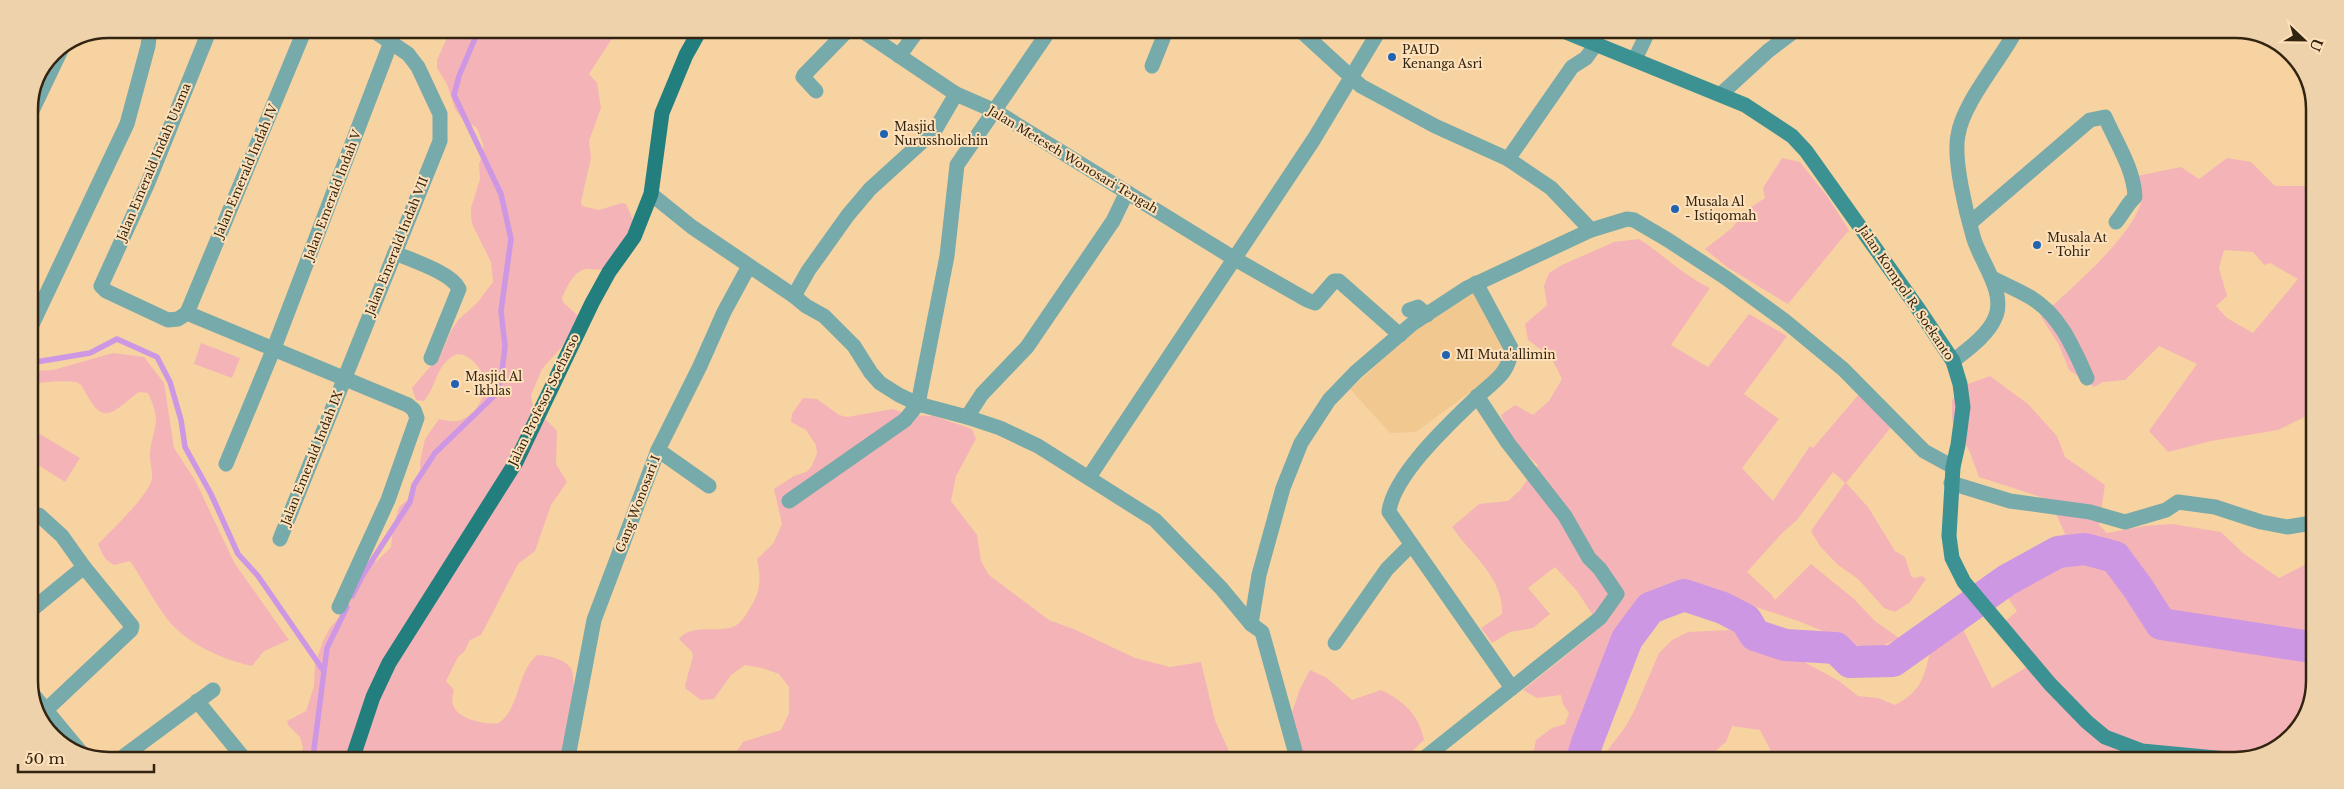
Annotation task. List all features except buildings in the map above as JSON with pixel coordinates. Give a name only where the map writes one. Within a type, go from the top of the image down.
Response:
[{"type":"main road","name":"Jalan Profesor Soeharso","points":[[354,752],[373,697],[389,663],[516,462],[592,303],[609,272],[634,237],[651,194],[662,113],[686,56],[696,37]]},
{"type":"main road","name":"Jalan Kompol R. Soekanto","points":[[1578,37],[1721,94],[1769,119],[1792,136],[1806,151],[1918,307],[1953,361],[1960,384],[1963,407],[1953,467],[1949,513],[1952,558],[1964,582],[2050,684],[2087,722],[2105,737],[2142,751],[2153,752]]},
{"type":"street","points":[[38,313],[126,124],[149,37]]},
{"type":"street","name":"Jalan Emerald Indah Utama","points":[[187,313],[178,319],[168,320],[106,291],[100,283],[147,184],[207,37]]},
{"type":"street","name":"Jalan Emerald Indah IV","points":[[187,313],[302,37]]},
{"type":"street","points":[[383,37],[391,42]]},
{"type":"street","points":[[816,91],[803,77],[841,37]]},
{"type":"street","name":"Jalan Meteseh Wonosari Tengah","points":[[871,37],[956,94],[994,111],[1235,259],[1312,302],[1317,301],[1334,281],[1339,281],[1400,335]]},
{"type":"street","points":[[899,56],[913,37]]},
{"type":"street","points":[[789,501],[905,420],[918,404],[948,248],[957,165],[1045,37]]},
{"type":"street","points":[[1152,66],[1164,37]]},
{"type":"street","points":[[1308,37],[1362,86],[1385,100],[1508,159],[1551,188],[1591,230]]},
{"type":"street","points":[[1088,477],[1235,259],[1352,77],[1375,37]]},
{"type":"street","points":[[1635,59],[1646,37]]},
{"type":"street","points":[[1721,94],[1786,37]]},
{"type":"street","points":[[1953,361],[1986,332],[1996,318],[1998,307],[1992,278],[1973,238],[1957,149],[1958,134],[1967,110],[2012,37]]},
{"type":"street","name":"Jalan Emerald Indah VII","points":[[344,377],[440,141],[440,114],[418,67],[408,54],[391,42]]},
{"type":"street","name":"Jalan Emerald Indah V","points":[[226,464],[274,348],[391,42]]},
{"type":"street","points":[[1508,159],[1572,67],[1586,58],[1596,44]]},
{"type":"street","points":[[39,96],[56,61]]},
{"type":"street","points":[[794,296],[808,271],[848,215],[870,189],[935,130],[956,94]]},
{"type":"street","points":[[1970,224],[2090,120],[2105,117],[2135,188],[2135,197],[2129,202],[2126,211],[2116,222]]},
{"type":"street","points":[[967,417],[982,394],[1027,347],[1113,221],[1127,192]]},
{"type":"street","points":[[651,194],[692,226],[806,306],[824,316],[854,346],[871,373],[880,382],[918,404],[1000,428],[1038,446],[1155,520],[1222,588],[1250,624],[1262,632],[1295,752]]},
{"type":"street","points":[[1250,624],[1259,576],[1283,488],[1301,444],[1329,400],[1356,372],[1400,335],[1476,283],[1591,230],[1631,218],[1726,278],[1785,321],[1843,369],[1924,451],[1953,467]]},
{"type":"street","points":[[395,253],[449,278],[457,284],[459,289],[431,358]]},
{"type":"street","name":"Gang Wonosari I","points":[[569,752],[594,620],[658,450],[700,366],[724,312],[749,266]]},
{"type":"street","points":[[1992,278],[2030,297],[2056,320],[2062,327],[2087,378]]},
{"type":"street","points":[[1476,283],[1510,348],[1510,359],[1504,372],[1477,396],[1418,457],[1395,491],[1390,502],[1390,512],[1411,545],[1512,688]]},
{"type":"street","points":[[1409,310],[1418,307],[1427,315]]},
{"type":"street","points":[[187,313],[344,377],[408,405],[414,410],[417,418],[388,500],[339,606]]},
{"type":"street","name":"Jalan Emerald Indah IX","points":[[280,539],[344,377]]},
{"type":"street","points":[[1432,752],[1600,618],[1618,594],[1589,558],[1565,516],[1508,443],[1477,396]]},
{"type":"street","points":[[658,450],[709,486]]},
{"type":"street","points":[[1951,483],[2010,501],[2090,512],[2125,522],[2166,510],[2178,502],[2215,507],[2261,522],[2288,527],[2306,525]]},
{"type":"street","points":[[38,514],[62,536],[84,567],[131,623],[131,630],[46,710]]},
{"type":"street","points":[[1335,643],[1387,569],[1411,545]]},
{"type":"street","points":[[38,605],[84,567]]},
{"type":"street","points":[[129,752],[212,690]]},
{"type":"street","points":[[197,701],[239,752]]},
{"type":"street","points":[[43,706],[71,740]]},
{"type":"shaded area","points":[[447,37],[613,37],[589,74],[597,83],[601,108],[589,141],[591,158],[581,202],[582,206],[599,210],[622,203],[626,204],[633,220],[620,247],[606,266],[600,270],[581,270],[568,285],[562,298],[563,302],[579,317],[568,340],[542,369],[531,395],[533,407],[557,431],[556,464],[567,482],[551,505],[535,551],[518,564],[481,635],[470,640],[464,652],[458,657],[446,681],[454,690],[453,704],[460,714],[478,722],[496,723],[507,716],[530,662],[537,655],[564,662],[570,667],[574,684],[566,752],[302,752],[303,748],[300,737],[288,725],[287,721],[306,711],[314,686],[315,664],[323,641],[330,628],[343,613],[365,567],[378,560],[391,547],[393,528],[399,507],[411,497],[421,477],[420,462],[425,439],[439,419],[455,421],[467,417],[477,407],[483,395],[484,381],[481,371],[471,359],[457,354],[447,361],[439,371],[424,401],[416,400],[412,388],[441,354],[458,320],[477,303],[493,282],[491,262],[473,226],[471,217],[471,208],[480,179],[479,164],[483,153],[483,144],[477,128],[463,119],[455,109],[447,84],[437,68],[437,60]]},
{"type":"shaded area","points":[[1782,158],[1800,162],[1827,196],[1849,230],[1788,304],[1727,267],[1705,249],[1732,228],[1745,211],[1765,198],[1763,188]]},
{"type":"shaded area","points":[[2227,158],[2251,162],[2275,186],[2306,186],[2306,416],[2278,430],[2211,441],[2168,452],[2149,431],[2197,364],[2159,346],[2125,380],[2103,382],[2094,387],[2069,370],[2059,345],[2041,317],[2099,261],[2127,229],[2137,213],[2142,198],[2137,176],[2181,167],[2199,179]],"holes":[[[2224,250],[2253,252],[2264,265],[2270,263],[2298,279],[2253,333],[2227,318],[2216,306],[2227,296],[2219,268]]]},
{"type":"shaded area","points":[[1639,239],[1691,278],[1710,288],[1671,345],[1708,367],[1749,314],[1787,336],[1744,394],[1779,419],[1742,468],[1773,501],[1810,446],[1813,448],[1860,393],[1892,426],[1846,483],[1868,507],[1895,551],[1905,557],[1911,576],[1914,578],[1922,576],[1926,579],[1910,602],[1895,612],[1884,608],[1858,579],[1837,564],[1820,546],[1811,531],[1845,483],[1833,472],[1797,520],[1782,533],[1747,572],[1775,600],[1811,564],[1854,599],[1875,621],[1899,638],[1871,651],[1801,622],[1741,602],[1672,587],[1658,594],[1618,625],[1595,684],[1590,699],[1590,713],[1575,752],[1533,752],[1536,740],[1552,728],[1565,724],[1569,713],[1563,704],[1561,695],[1537,698],[1523,690],[1590,636],[1594,617],[1577,591],[1555,567],[1528,588],[1550,614],[1533,628],[1510,632],[1492,643],[1481,628],[1502,614],[1498,589],[1485,567],[1452,527],[1479,504],[1508,501],[1520,490],[1538,465],[1511,440],[1501,415],[1515,405],[1533,415],[1549,401],[1562,379],[1551,357],[1528,340],[1525,324],[1547,305],[1544,286],[1549,273],[1562,265],[1614,242]]},
{"type":"shaded area","name":"MI Muta'allimin","points":[[1476,290],[1507,344],[1504,367],[1416,432],[1390,433],[1350,389],[1421,325]]},
{"type":"shaded area","points":[[201,343],[240,358],[232,378],[194,364]]},
{"type":"shaded area","points":[[113,353],[144,357],[164,383],[174,448],[195,480],[235,564],[289,640],[264,651],[252,666],[218,655],[196,644],[176,629],[163,613],[130,561],[114,565],[106,559],[98,544],[137,504],[152,479],[150,452],[156,423],[155,411],[148,393],[139,392],[111,412],[99,411],[80,384],[62,381],[38,383],[38,371],[53,370]]},
{"type":"shaded area","points":[[1990,376],[2028,404],[2057,436],[2065,457],[2105,485],[2099,525],[2107,533],[2144,526],[2172,524],[2221,532],[2243,553],[2279,578],[2306,564],[2306,689],[2301,707],[2286,731],[2271,742],[2258,748],[2235,752],[1771,752],[1760,730],[1732,726],[1726,742],[1714,752],[1606,752],[1626,726],[1659,653],[1672,640],[1688,632],[1731,630],[1793,656],[1839,681],[1858,696],[1878,698],[1895,705],[1913,693],[1918,686],[1925,671],[1933,641],[1962,627],[1992,688],[2027,667],[2003,623],[2017,611],[1991,573],[2030,556],[2065,534],[2050,500],[1979,477],[1969,450],[1952,420],[1952,400],[1968,384]]},
{"type":"shaded area","points":[[803,398],[817,399],[839,415],[847,417],[893,409],[909,415],[934,416],[972,429],[976,439],[956,476],[951,501],[977,535],[981,561],[989,575],[1049,620],[1076,630],[1135,658],[1170,667],[1201,662],[1215,720],[1229,752],[736,752],[743,742],[781,730],[789,713],[789,687],[779,674],[745,665],[731,675],[714,699],[701,700],[686,689],[685,685],[693,656],[692,652],[679,639],[692,631],[724,629],[738,624],[754,602],[759,584],[757,559],[773,544],[782,524],[774,489],[794,476],[806,472],[812,466],[817,453],[816,445],[806,430],[791,422],[792,414]]},
{"type":"shaded area","points":[[38,433],[80,458],[65,482],[38,465]]},
{"type":"shaded area","points":[[1310,670],[1327,678],[1352,700],[1381,690],[1397,699],[1409,710],[1422,731],[1424,740],[1411,752],[1300,752],[1291,715],[1300,689]]},
{"type":"waterway","points":[[352,596],[364,573],[410,502],[414,485],[435,453],[496,394],[502,372],[505,346],[501,311],[511,239],[501,194],[454,95],[459,76],[476,37]]},
{"type":"waterway","points":[[38,362],[90,353],[117,339],[157,357],[170,382],[181,420],[185,447],[211,494],[238,554],[258,576],[323,670]]},
{"type":"waterway","points":[[1584,752],[1627,639],[1650,608],[1684,595],[1723,608],[1746,620],[1755,635],[1785,645],[1836,648],[1850,662],[1893,661],[2007,580],[2058,552],[2085,549],[2115,557],[2161,624],[2306,646]]},
{"type":"waterway","points":[[314,752],[327,648],[347,607]]},
{"type":"place","name":"PAUD Kenanga Asri","points":[[1392,57]]},
{"type":"place","name":"Masjid Nurussholichin","points":[[884,134]]},
{"type":"place","name":"Musala Al - Istiqomah","points":[[1675,209]]},
{"type":"place","name":"Musala At - Tohir","points":[[2037,245]]},
{"type":"place","name":"MI Muta'allimin","points":[[1446,355]]},
{"type":"place","name":"Masjid Al - Ikhlas","points":[[455,384]]}]
